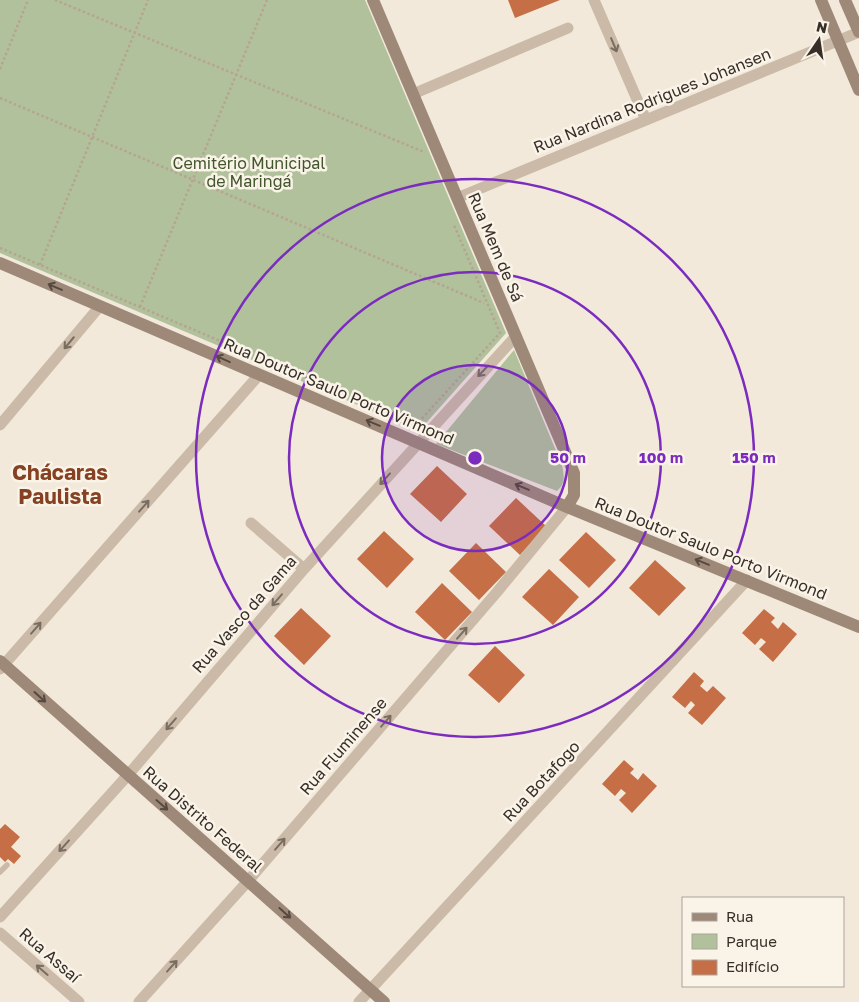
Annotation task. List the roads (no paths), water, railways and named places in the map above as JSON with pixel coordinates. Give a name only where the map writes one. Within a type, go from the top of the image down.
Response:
[{"type":"street","name":"Rua Mem de Sá","points":[[374,0],[574,472],[574,496],[567,507]]},
{"type":"street","points":[[594,0],[646,120]]},
{"type":"street","points":[[821,0],[859,90]]},
{"type":"street","points":[[846,0],[859,32]]},
{"type":"street","points":[[413,94],[568,28]]},
{"type":"street","name":"Rua Nardina Rodrigues Johansen","points":[[458,198],[859,32]]},
{"type":"street","name":"Rua Doutor Saulo Porto Virmond","points":[[0,263],[567,507],[859,627]]},
{"type":"street","points":[[0,426],[100,306]]},
{"type":"street","name":"Rua Vasco da Gama","points":[[0,917],[128,775],[304,569],[516,336]]},
{"type":"street","points":[[1,665],[260,375]]},
{"type":"street","name":"Rua Fluminense","points":[[139,1002],[248,881],[497,592],[567,507]]},
{"type":"street","points":[[252,522],[304,569]]},
{"type":"street","name":"Rua Botafogo","points":[[359,1002],[747,580]]},
{"type":"street","name":"Rua Distrito Federal","points":[[1,665],[384,1002]]},
{"type":"street","name":"Rua Assaí","points":[[0,933],[79,1002]]},
{"type":"lane","points":[[0,872],[7,865]]},
{"type":"district","name":"Chácaras Paulista","points":[[60,484]]},
{"type":"park label","name":"Cemitério Municipal de Maringá","points":[[249,172]]}]
